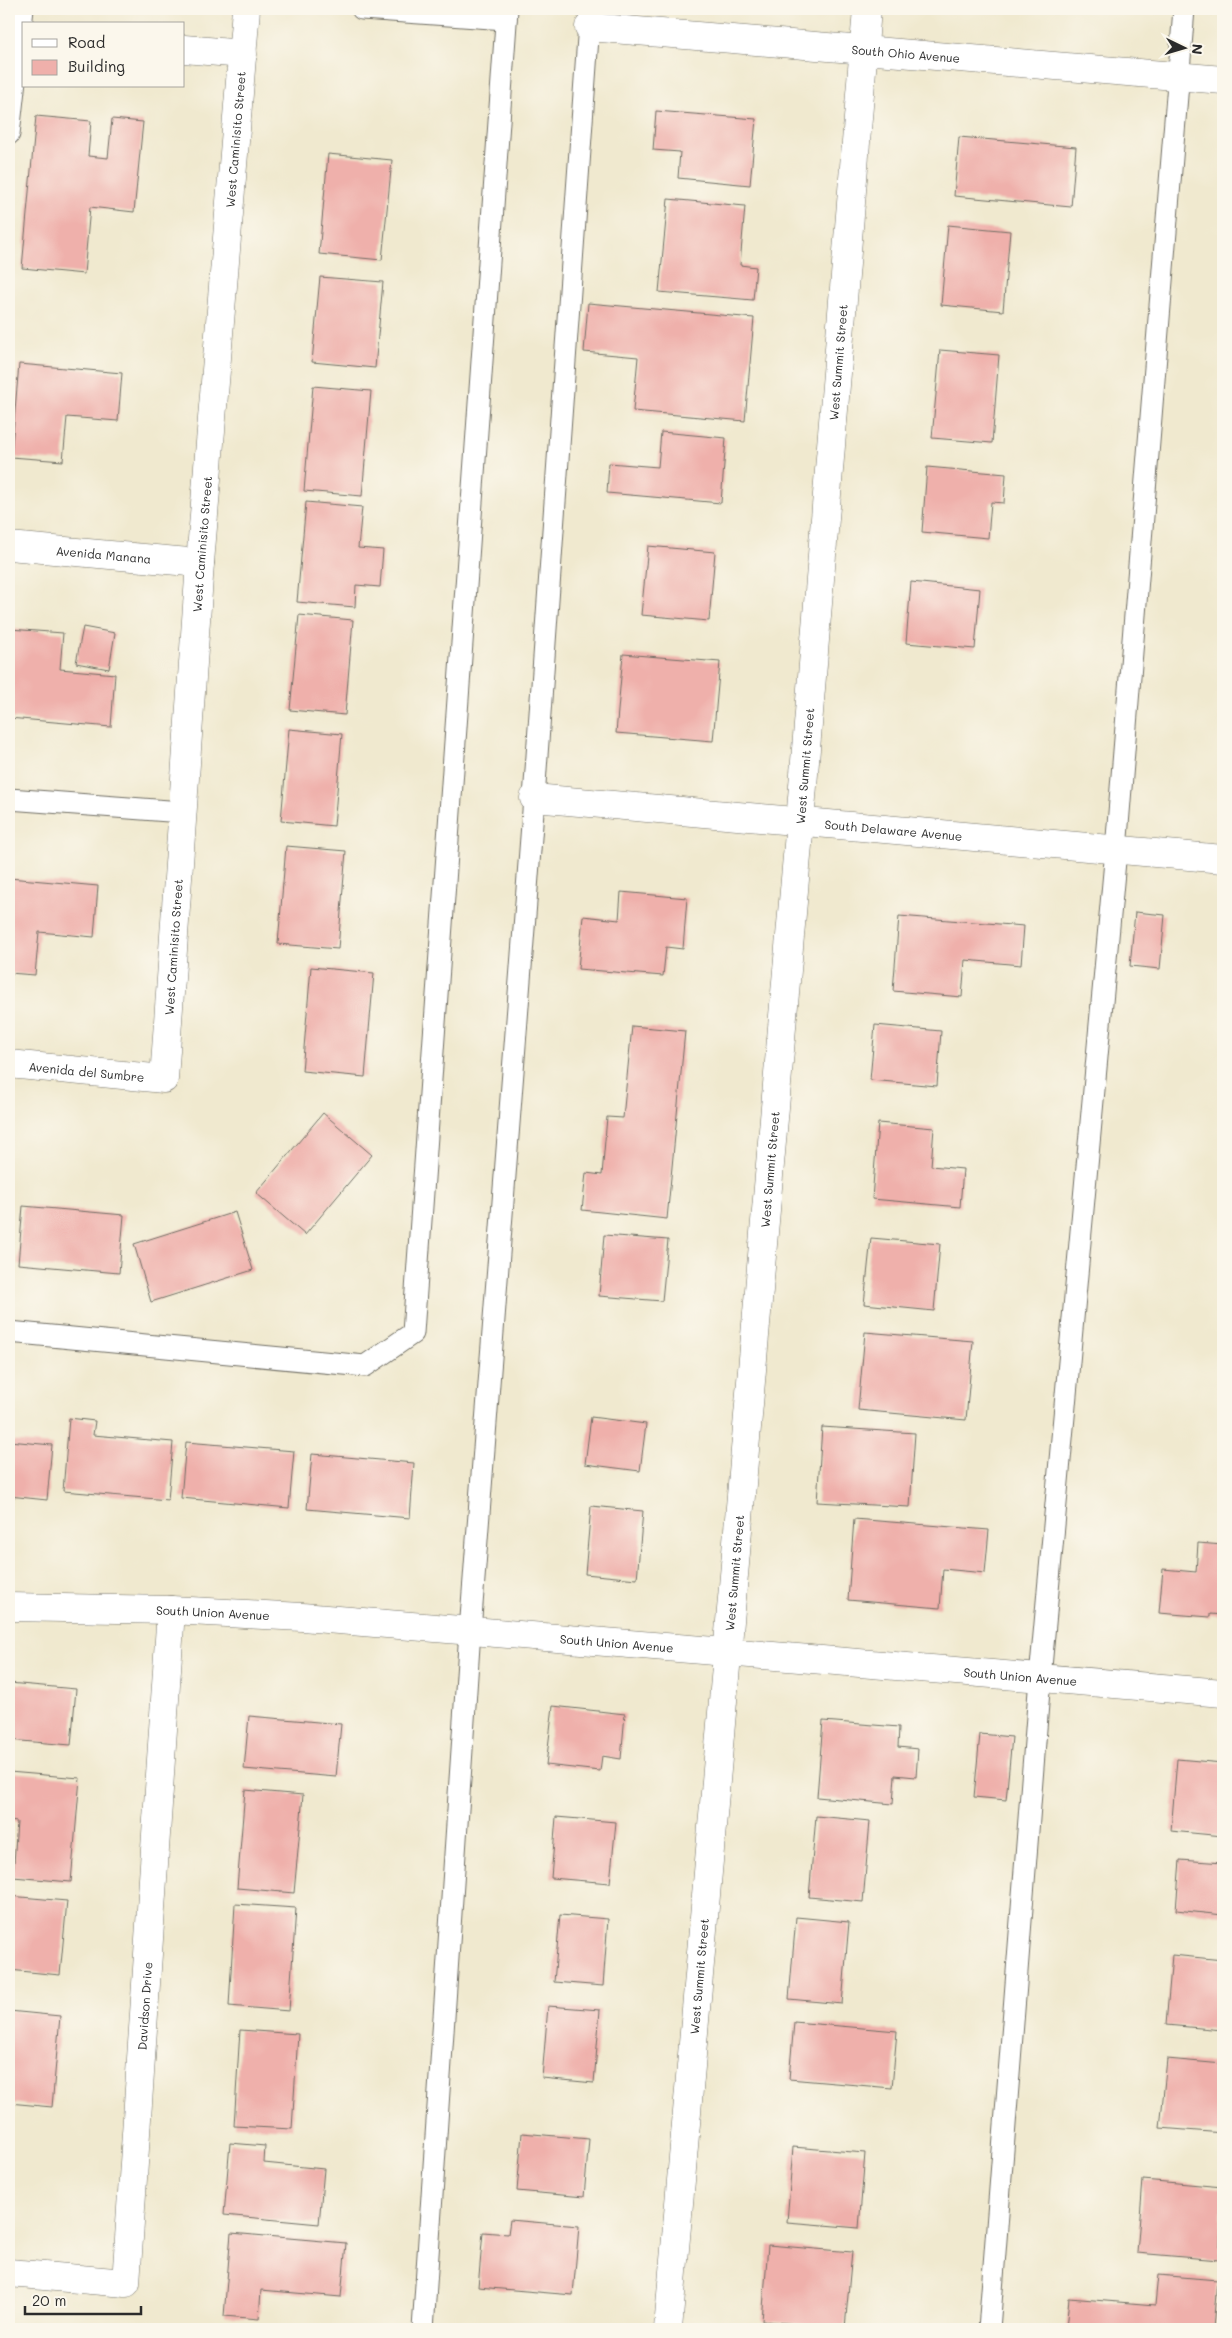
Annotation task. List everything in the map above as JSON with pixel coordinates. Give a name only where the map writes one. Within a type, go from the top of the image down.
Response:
[{"type":"street","name":"West Caminisito Street","points":[[164,1079],[200,563],[244,54],[246,9]]},
{"type":"street","name":"West Summit Street","points":[[668,2329],[800,822],[868,9]]},
{"type":"street","name":"South Ohio Avenue","points":[[589,18],[864,52],[1223,80]]},
{"type":"street","points":[[185,49],[244,54]]},
{"type":"street","name":"Avenida Manana","points":[[9,546],[200,563]]},
{"type":"street","name":"South Delaware Avenue","points":[[534,798],[1223,859]]},
{"type":"street","name":"Avenida del Sumbre","points":[[9,1064],[164,1079]]},
{"type":"street","name":"South Union Avenue","points":[[9,1607],[171,1610],[302,1617],[1223,1693]]},
{"type":"street","name":"Davidson Drive","points":[[9,2273],[126,2283],[171,1610]]},
{"type":"lane","points":[[9,1332],[364,1366],[413,1333],[507,14],[362,9]]},
{"type":"lane","points":[[989,2329],[1040,1678],[1116,850],[1184,9]]},
{"type":"lane","points":[[423,2329],[470,1631],[534,798],[589,18]]},
{"type":"lane","points":[[9,134],[19,28]]},
{"type":"lane","points":[[9,799],[182,812]]},
{"type":"building","points":[[656,111],[756,119],[750,185],[678,178],[680,152],[653,150]]},
{"type":"building","points":[[36,116],[91,121],[88,156],[108,158],[112,119],[143,122],[134,212],[90,207],[84,274],[22,268]]},
{"type":"building","points":[[959,137],[1076,147],[1071,207],[954,196]]},
{"type":"building","points":[[328,154],[392,160],[382,260],[319,254]]},
{"type":"building","points":[[668,199],[745,206],[740,265],[756,267],[753,300],[659,292]]},
{"type":"building","points":[[948,225],[1010,231],[1003,311],[941,305]]},
{"type":"building","points":[[320,277],[383,282],[375,368],[312,362]]},
{"type":"building","points":[[588,303],[754,318],[745,421],[633,411],[638,357],[584,352]]},
{"type":"building","points":[[940,350],[999,355],[992,443],[932,438]]},
{"type":"building","points":[[19,364],[122,373],[118,421],[67,417],[63,461],[11,457]]},
{"type":"building","points":[[313,386],[371,391],[362,496],[304,491]]},
{"type":"building","points":[[661,432],[726,438],[721,503],[607,493],[609,463],[658,467]]},
{"type":"building","points":[[927,467],[1006,474],[1004,503],[991,502],[988,538],[922,532]]},
{"type":"building","points":[[306,502],[362,507],[358,548],[383,550],[380,587],[356,585],[355,607],[297,602]]},
{"type":"building","points":[[648,546],[715,552],[709,621],[641,615]]},
{"type":"building","points":[[911,582],[980,589],[975,649],[906,643]]},
{"type":"building","points":[[299,615],[353,620],[345,715],[290,710]]},
{"type":"building","points":[[83,627],[115,633],[109,669],[76,663]]},
{"type":"building","points":[[10,629],[63,633],[60,669],[115,674],[111,727],[9,718]]},
{"type":"building","points":[[623,654],[720,662],[713,741],[616,733]]},
{"type":"building","points":[[289,729],[342,734],[334,826],[281,821]]},
{"type":"building","points":[[286,846],[346,851],[338,949],[278,944]]},
{"type":"building","points":[[9,878],[98,886],[94,937],[39,932],[35,975],[9,973]]},
{"type":"building","points":[[621,892],[687,898],[683,949],[666,947],[663,976],[578,969],[583,916],[619,920]]},
{"type":"building","points":[[1135,912],[1165,915],[1160,969],[1130,966]]},
{"type":"building","points":[[899,916],[1024,926],[1021,965],[965,960],[962,997],[893,991]]},
{"type":"building","points":[[311,967],[374,973],[365,1077],[302,1071]]},
{"type":"building","points":[[875,1025],[941,1031],[937,1086],[870,1080]]},
{"type":"building","points":[[632,1026],[685,1031],[667,1219],[582,1210],[586,1173],[602,1175],[607,1117],[623,1118]]},
{"type":"building","points":[[323,1113],[372,1155],[305,1235],[256,1193]]},
{"type":"building","points":[[878,1123],[934,1128],[931,1166],[963,1169],[960,1207],[872,1199]]},
{"type":"building","points":[[23,1206],[124,1215],[119,1273],[18,1264]]},
{"type":"building","points":[[235,1212],[253,1270],[151,1302],[134,1244]]},
{"type":"building","points":[[604,1235],[668,1240],[662,1301],[599,1296]]},
{"type":"building","points":[[871,1238],[940,1244],[934,1311],[864,1304]]},
{"type":"building","points":[[865,1332],[973,1341],[966,1420],[858,1410]]},
{"type":"building","points":[[591,1417],[646,1424],[640,1471],[585,1464]]},
{"type":"building","points":[[69,1418],[95,1421],[93,1435],[173,1442],[168,1500],[63,1491]]},
{"type":"building","points":[[822,1427],[915,1433],[910,1507],[817,1502]]},
{"type":"building","points":[[9,1441],[52,1445],[47,1500],[9,1496]]},
{"type":"building","points":[[186,1442],[294,1451],[289,1508],[181,1498]]},
{"type":"building","points":[[312,1454],[414,1463],[410,1518],[307,1509]]},
{"type":"building","points":[[591,1506],[643,1511],[637,1579],[585,1574]]},
{"type":"building","points":[[854,1519],[989,1530],[985,1573],[943,1569],[940,1608],[848,1600]]},
{"type":"building","points":[[1198,1543],[1223,1545],[1223,1615],[1210,1614],[1210,1617],[1159,1613],[1163,1569],[1196,1572]]},
{"type":"building","points":[[9,1683],[76,1689],[71,1745],[9,1740]]},
{"type":"building","points":[[553,1706],[625,1714],[621,1759],[602,1756],[600,1771],[546,1765]]},
{"type":"building","points":[[249,1716],[341,1724],[336,1777],[244,1769]]},
{"type":"building","points":[[823,1721],[899,1727],[898,1747],[918,1749],[916,1777],[895,1775],[893,1804],[817,1797]]},
{"type":"building","points":[[980,1734],[1012,1737],[1006,1800],[974,1797]]},
{"type":"building","points":[[1177,1759],[1223,1763],[1223,1836],[1171,1831]]},
{"type":"building","points":[[9,1772],[80,1778],[71,1882],[13,1877],[17,1822],[9,1821]]},
{"type":"building","points":[[245,1790],[303,1795],[294,1893],[237,1888]]},
{"type":"building","points":[[816,1816],[870,1821],[863,1902],[809,1897]]},
{"type":"building","points":[[556,1817],[616,1822],[610,1883],[551,1878]]},
{"type":"building","points":[[1180,1860],[1223,1863],[1223,1915],[1176,1910]]},
{"type":"building","points":[[9,1896],[67,1901],[60,1975],[9,1970]]},
{"type":"building","points":[[235,1904],[296,1908],[289,2011],[229,2006]]},
{"type":"building","points":[[560,1915],[608,1919],[603,1986],[554,1982]]},
{"type":"building","points":[[796,1917],[849,1922],[842,2004],[789,1999]]},
{"type":"building","points":[[1172,1955],[1223,1960],[1223,2030],[1166,2025]]},
{"type":"building","points":[[548,2006],[600,2010],[594,2083],[542,2078]]},
{"type":"building","points":[[9,2011],[60,2016],[52,2107],[9,2103]]},
{"type":"building","points":[[794,2022],[897,2031],[892,2088],[789,2079]]},
{"type":"building","points":[[240,2030],[298,2034],[292,2129],[234,2126]]},
{"type":"building","points":[[1167,2059],[1223,2064],[1223,2133],[1160,2128]]},
{"type":"building","points":[[522,2133],[589,2139],[584,2197],[517,2191]]},
{"type":"building","points":[[230,2143],[265,2146],[264,2163],[324,2169],[319,2224],[224,2215]]},
{"type":"building","points":[[793,2147],[865,2153],[859,2228],[787,2222]]},
{"type":"building","points":[[1143,2180],[1223,2187],[1219,2260],[1137,2253]]},
{"type":"building","points":[[510,2220],[579,2226],[573,2295],[478,2287],[483,2232],[508,2234]]},
{"type":"building","points":[[231,2233],[346,2243],[341,2297],[261,2290],[259,2319],[224,2316]]},
{"type":"building","points":[[768,2245],[852,2252],[845,2328],[762,2321]]},
{"type":"building","points":[[1158,2275],[1217,2280],[1213,2329],[1066,2329],[1069,2298],[1155,2305]]}]
